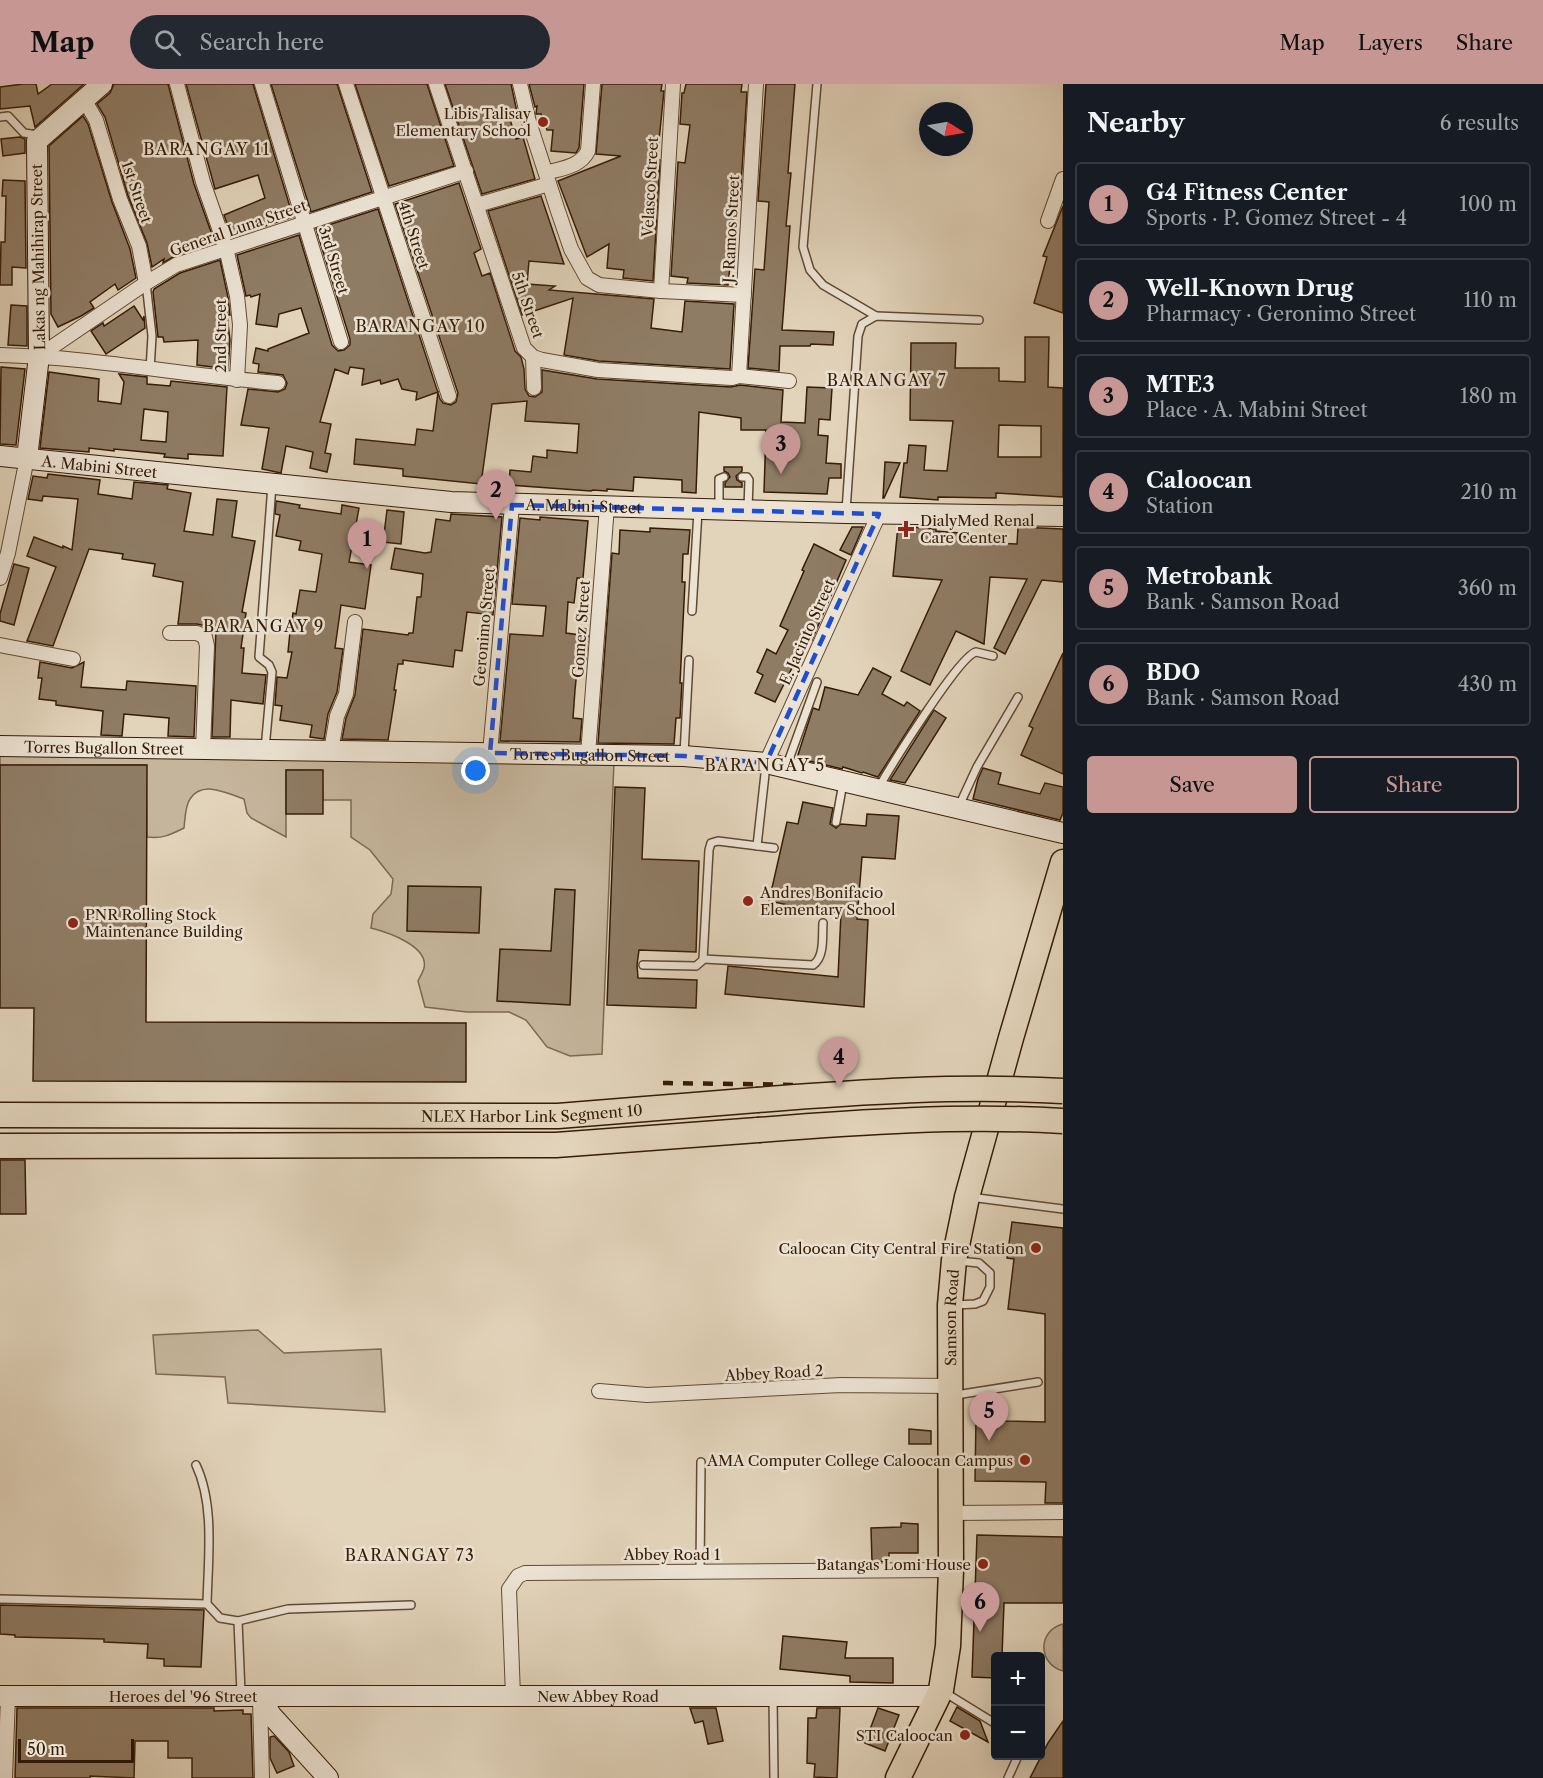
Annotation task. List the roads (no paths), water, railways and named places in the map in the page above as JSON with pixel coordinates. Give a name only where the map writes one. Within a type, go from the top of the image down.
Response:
[{"type":"highway","name":"Samson Road","points":[[898,1778],[939,1693],[948,1646],[951,1570],[950,1305],[954,1260],[967,1197],[1054,923],[1063,862]]},
{"type":"highway","name":"NLEX Harbor Link Segment 10","points":[[0,1115],[558,1116],[851,1092],[1063,1091]]},
{"type":"highway","name":"NLEX Harbor Link Segment 10","points":[[0,1146],[556,1145],[851,1123],[944,1120],[1063,1121]]},
{"type":"street","points":[[43,136],[102,84]]},
{"type":"street","name":"2nd Street","points":[[177,84],[203,182],[226,248],[237,296],[240,325],[237,380]]},
{"type":"street","name":"3rd Street","points":[[262,84],[341,342]]},
{"type":"street","name":"4th Street","points":[[346,84],[449,396]]},
{"type":"street","name":"5th Street","points":[[436,84],[524,348],[533,357],[598,370],[732,378],[739,376],[789,381]]},
{"type":"street","points":[[520,84],[529,122],[572,249],[587,278],[599,285],[661,291],[744,294]]},
{"type":"street","points":[[477,205],[548,178],[584,159],[588,151],[593,84]]},
{"type":"street","name":"Velasco Street","points":[[661,291],[673,84]]},
{"type":"street","name":"J. Ramos Street","points":[[739,376],[756,84]]},
{"type":"street","name":"1st Street","points":[[85,101],[96,120],[120,199],[139,246],[146,283]]},
{"type":"street","name":"Lakas ng Mahihirap Street","points":[[27,458],[39,356],[37,141],[43,136]]},
{"type":"street","name":"General Luna Street","points":[[39,356],[176,265],[466,171]]},
{"type":"street","points":[[1048,221],[1063,179]]},
{"type":"street","points":[[0,355],[39,356],[278,383]]},
{"type":"street","points":[[533,357],[534,388]]},
{"type":"street","name":"A. Mabini Street","points":[[0,456],[452,502],[748,511],[1063,516]]},
{"type":"street","points":[[0,578],[8,553],[27,458]]},
{"type":"street","name":"Geronimo Street","points":[[490,753],[512,505]]},
{"type":"street","name":"Gomez Street","points":[[588,754],[607,506]]},
{"type":"street","name":"E. Jacinto Street","points":[[766,763],[879,514]]},
{"type":"street","points":[[331,751],[337,716],[346,694],[355,622]]},
{"type":"street","points":[[170,633],[197,633],[205,637],[207,663],[203,749]]},
{"type":"street","points":[[0,645],[73,659]]},
{"type":"street","name":"Torres Bugallon Street","points":[[0,746],[684,756],[766,763],[1063,833]]},
{"type":"street","name":"Abbey Road 2","points":[[599,1391],[647,1395],[822,1386],[950,1391]]},
{"type":"street","points":[[951,1513],[1063,1512]]},
{"type":"street","name":"Abbey Road 1","points":[[513,1696],[509,1589],[518,1576],[525,1573],[951,1570]]},
{"type":"street","name":"New Abbey Road","points":[[251,1696],[773,1696],[939,1693]]},
{"type":"street","points":[[4,1696],[5,1778]]},
{"type":"street","name":"Heroes del '96 Street","points":[[4,1696],[251,1696],[327,1778]]},
{"type":"street","points":[[251,1696],[262,1778]]},
{"type":"lane","points":[[817,84],[803,247],[810,270],[823,285],[876,316],[979,320]]},
{"type":"lane","points":[[0,117],[8,116],[24,133],[43,136]]},
{"type":"lane","name":"1st Street","points":[[146,283],[152,336],[150,370]]},
{"type":"lane","points":[[846,513],[858,336],[862,324],[876,316]]},
{"type":"lane","points":[[719,509],[718,479],[724,477]]},
{"type":"lane","points":[[742,477],[747,477],[749,480],[748,511]]},
{"type":"lane","points":[[265,750],[272,672],[269,665],[259,657],[272,485]]},
{"type":"lane","points":[[692,611],[698,508]]},
{"type":"lane","points":[[878,790],[929,706],[967,657],[976,652],[993,656]]},
{"type":"lane","points":[[684,756],[689,660]]},
{"type":"lane","points":[[787,768],[817,682]]},
{"type":"lane","points":[[958,808],[977,767],[1018,697]]},
{"type":"lane","points":[[757,846],[766,763]]},
{"type":"lane","points":[[836,822],[843,782]]},
{"type":"lane","points":[[643,965],[696,966],[703,959],[709,846],[715,841],[774,848]]},
{"type":"lane","points":[[703,959],[813,965],[817,963],[820,956],[823,923]]},
{"type":"lane","points":[[967,1197],[1063,1209]]},
{"type":"lane","points":[[950,1305],[963,1306],[983,1301],[990,1287],[990,1273],[979,1263],[954,1260]]},
{"type":"lane","points":[[950,1391],[1038,1382]]},
{"type":"lane","points":[[700,1571],[701,1462]]},
{"type":"lane","points":[[196,1465],[205,1490],[208,1545],[207,1604],[220,1618],[238,1621],[288,1609],[411,1605]]},
{"type":"lane","points":[[0,1599],[207,1604]]},
{"type":"lane","points":[[238,1621],[251,1696]]},
{"type":"lane","points":[[939,1693],[991,1721]]},
{"type":"lane","points":[[773,1696],[774,1778]]},
{"type":"lane","points":[[1008,1778],[1016,1760]]},
{"type":"railway","points":[[663,1083],[842,1087],[1014,1097],[1063,1095]]},
{"type":"place","name":"Libis Talisay Elementary School","points":[[543,122]]},
{"type":"place","name":"MTE3","points":[[781,474]]},
{"type":"place","name":"Well-Known Drug","points":[[496,520]]},
{"type":"place","name":"DialyMed Renal Care Center","points":[[906,529]]},
{"type":"place","name":"G4 Fitness Center","points":[[367,569]]},
{"type":"place","name":"Andres Bonifacio Elementary School","points":[[748,901]]},
{"type":"place","name":"PNR Rolling Stock Maintenance Building","points":[[73,923]]},
{"type":"place","name":"Caloocan","points":[[839,1087]]},
{"type":"place","name":"Caloocan City Central Fire Station","points":[[1036,1248]]},
{"type":"place","name":"Metrobank","points":[[989,1441]]},
{"type":"place","name":"AMA Computer College Caloocan Campus","points":[[1025,1460]]},
{"type":"place","name":"Batangas Lomi House","points":[[983,1564]]},
{"type":"place","name":"BDO","points":[[980,1632]]},
{"type":"place","name":"STI Caloocan","points":[[965,1735]]},
{"type":"district","name":"BARANGAY 11","points":[[207,149]]},
{"type":"district","name":"BARANGAY 10","points":[[421,326]]},
{"type":"district","name":"BARANGAY 7","points":[[887,380]]},
{"type":"district","name":"BARANGAY 9","points":[[264,626]]},
{"type":"district","name":"BARANGAY 5","points":[[765,765]]},
{"type":"district","name":"BARANGAY 73","points":[[410,1555]]}]
